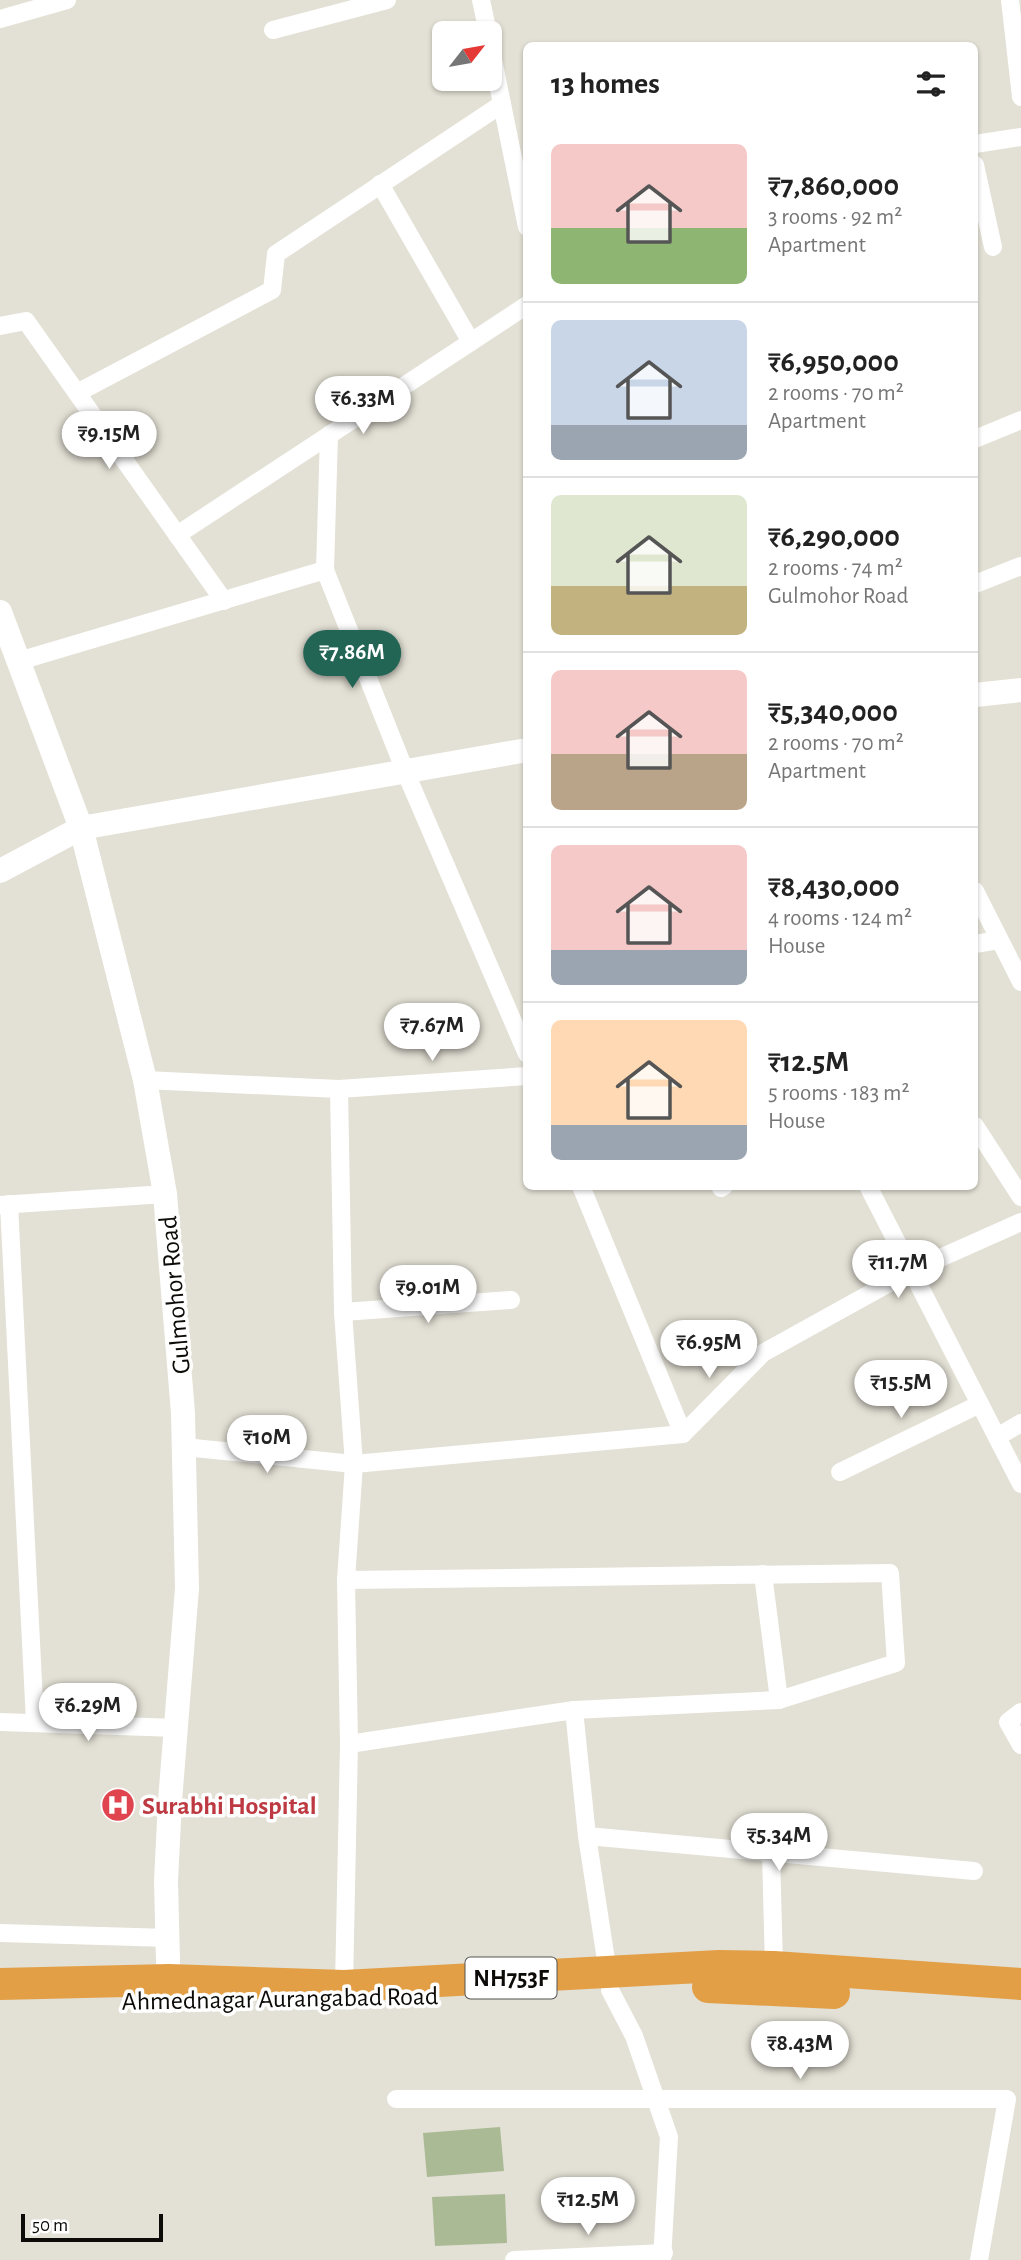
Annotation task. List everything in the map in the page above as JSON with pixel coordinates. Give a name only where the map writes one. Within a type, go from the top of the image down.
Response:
[{"type":"highway","name":"NH753F","points":[[0,1984],[169,1991],[609,1982],[719,1966],[774,1967],[1021,1984]]},
{"type":"highway","name":"Ahmednagar Aurangabad Road","points":[[0,2005],[169,1991],[609,1982],[1021,2005]]},
{"type":"street","points":[[0,19],[67,0]]},
{"type":"street","points":[[273,30],[387,0]]},
{"type":"street","points":[[481,0],[485,21]]},
{"type":"street","points":[[1010,0],[1017,35],[1021,97]]},
{"type":"street","points":[[499,91],[523,205]]},
{"type":"street","points":[[77,393],[272,290],[276,254],[502,104]]},
{"type":"street","points":[[978,144],[1021,137]]},
{"type":"street","points":[[978,179],[993,247]]},
{"type":"street","points":[[380,184],[471,342]]},
{"type":"street","points":[[177,535],[523,308]]},
{"type":"street","points":[[0,326],[26,321],[224,601]]},
{"type":"street","points":[[978,438],[1021,420]]},
{"type":"street","points":[[329,435],[324,570],[405,771],[523,1045]]},
{"type":"street","points":[[978,583],[1021,566]]},
{"type":"street","points":[[19,661],[324,570]]},
{"type":"street","name":"Gulmohor Road","points":[[0,612],[81,828],[145,1080],[165,1194],[183,1413],[187,1587],[166,1881],[169,1991]]},
{"type":"street","points":[[978,695],[1021,690]]},
{"type":"street","points":[[0,871],[81,828],[523,751]]},
{"type":"street","points":[[978,897],[1021,982]]},
{"type":"street","points":[[978,944],[999,940]]},
{"type":"street","points":[[145,1080],[340,1089],[523,1076]]},
{"type":"street","points":[[340,1089],[342,1312],[354,1464],[346,1580],[349,1744],[344,1986]]},
{"type":"street","points":[[978,1131],[1021,1197]]},
{"type":"street","points":[[583,1190],[683,1434]]},
{"type":"street","points":[[870,1190],[1021,1484]]},
{"type":"street","points":[[35,1721],[8,1343],[4,1204],[165,1194]]},
{"type":"street","points":[[184,1447],[354,1464],[683,1434],[763,1353],[911,1270],[1021,1222]]},
{"type":"street","points":[[342,1312],[512,1300]]},
{"type":"street","points":[[840,1472],[980,1404]]},
{"type":"street","points":[[997,1437],[1021,1423]]},
{"type":"street","points":[[346,1580],[890,1573],[896,1663],[779,1700],[574,1710],[349,1744]]},
{"type":"street","points":[[763,1574],[779,1700]]},
{"type":"street","points":[[514,2260],[663,2256],[669,2137],[635,2036],[609,1982],[587,1836],[574,1710]]},
{"type":"street","points":[[1021,1712],[1008,1723],[1021,1745]]},
{"type":"street","points":[[0,1722],[35,1721],[177,1728]]},
{"type":"street","points":[[587,1836],[974,1871]]},
{"type":"street","points":[[771,1853],[774,1967]]},
{"type":"street","points":[[0,1933],[169,1938]]},
{"type":"street","points":[[396,2099],[1007,2099],[979,2260]]},
{"type":"green space","points":[[500,2127],[504,2171],[427,2177],[423,2133]]},
{"type":"green space","points":[[505,2194],[507,2243],[435,2246],[432,2197]]},
{"type":"place","name":"Surabhi Hospital","points":[[118,1805]]}]
